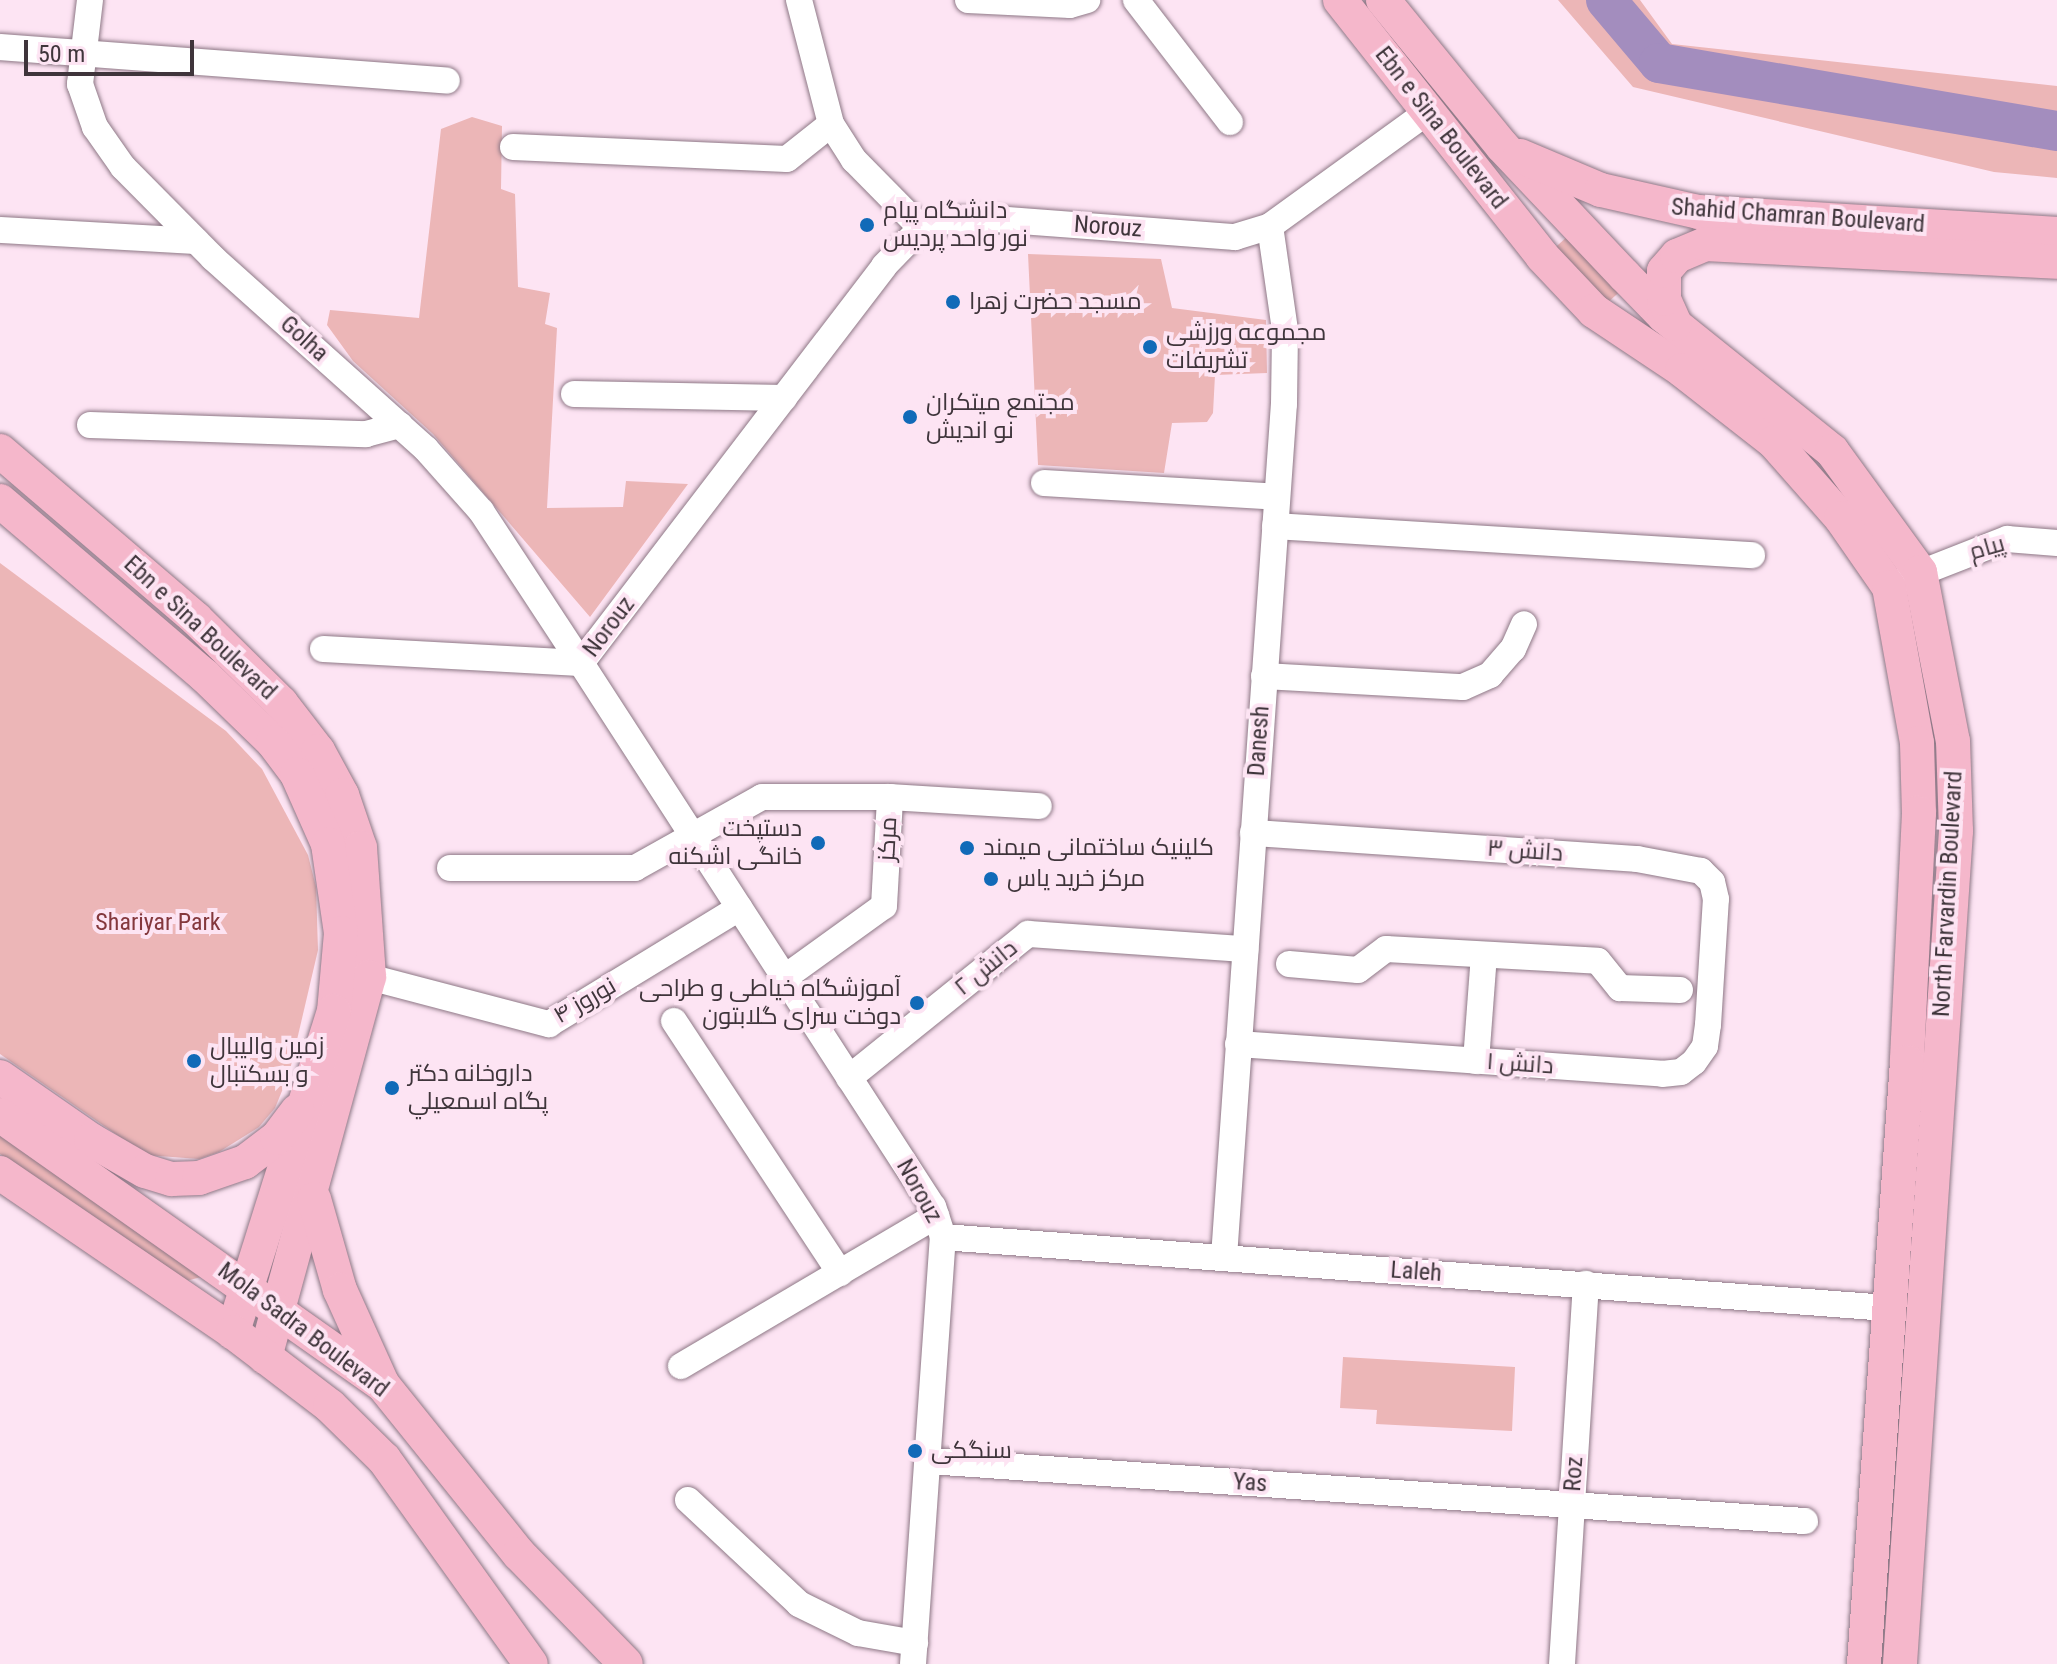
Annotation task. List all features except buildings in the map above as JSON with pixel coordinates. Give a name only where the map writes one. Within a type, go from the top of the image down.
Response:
[{"type":"main road","name":"Ebn e Sina Boulevard","points":[[1340,0],[1542,256]]},
{"type":"main road","name":"Ebn e Sina Boulevard","points":[[1383,0],[1541,189]]},
{"type":"main road","name":"Shahid Chamran Boulevard","points":[[1502,146],[1562,176],[1654,205],[2057,234]]},
{"type":"main road","name":"North Farvardin Boulevard","points":[[1541,189],[1578,224],[1628,291],[1635,339],[1774,442],[1832,506],[1889,587],[1917,743],[1919,813],[1864,1664]]},
{"type":"main road","points":[[1542,256],[1552,236],[1578,224],[1613,209],[1654,205]]},
{"type":"main road","name":"Shahid Chamran Boulevard","points":[[1628,291],[1677,256],[1705,244],[2057,262]]},
{"type":"main road","name":"North Farvardin Boulevard","points":[[1542,256],[1628,291]]},
{"type":"main road","points":[[1628,291],[1664,299],[1670,320]]},
{"type":"main road","points":[[1635,339],[1629,317],[1635,310],[1670,320]]},
{"type":"main road","name":"North Farvardin Boulevard","points":[[1670,320],[1832,451],[1920,572],[1953,741],[1956,831],[1900,1664]]},
{"type":"main road","name":"Ebn e Sina Boulevard","points":[[0,451],[240,660],[318,751],[342,795],[360,848],[354,974],[310,1204],[265,1357]]},
{"type":"main road","name":"Ebn e Sina Boulevard","points":[[0,501],[204,675],[273,742],[297,774],[331,857],[341,933],[354,974],[258,1249],[233,1332]]},
{"type":"main road","points":[[0,1077],[91,1140],[145,1171],[172,1179],[224,1172],[262,1152],[313,1087]]},
{"type":"main road","name":"Mola Sadra Boulevard","points":[[0,1115],[280,1309],[383,1385],[519,1554],[626,1664]]},
{"type":"main road","name":"Mola Sadra Boulevard","points":[[0,1173],[233,1332],[330,1406],[384,1459],[531,1664]]},
{"type":"main road","points":[[310,1204],[340,1290],[383,1385]]},
{"type":"main road","points":[[258,1249],[263,1270],[277,1276],[285,1275],[296,1257]]},
{"type":"street","name":"Golha","points":[[90,0],[80,84],[95,127],[123,167],[196,241],[400,425],[481,511],[581,663]]},
{"type":"street","points":[[799,0],[831,124],[854,160],[921,228]]},
{"type":"street","points":[[968,0],[1070,5],[1087,0]]},
{"type":"street","points":[[1136,0],[1230,122]]},
{"type":"street","points":[[0,47],[447,81]]},
{"type":"street","name":"Norouz","points":[[914,1653],[929,1461],[940,1226],[849,1078],[581,663],[884,266],[921,228],[954,219],[994,219],[1235,237],[1270,226],[1429,111]]},
{"type":"street","points":[[513,147],[787,159],[831,124]]},
{"type":"street","name":"Danesh","points":[[1224,1257],[1277,497],[1285,330],[1270,226]]},
{"type":"street","points":[[0,230],[196,241]]},
{"type":"street","points":[[574,394],[784,398]]},
{"type":"street","points":[[90,425],[366,434],[400,425]]},
{"type":"street","points":[[1044,483],[1277,497]]},
{"type":"street","points":[[1275,526],[1752,555]]},
{"type":"street","name":"پیام","points":[[1889,587],[2007,539],[2057,543]]},
{"type":"street","points":[[1264,676],[1463,687],[1490,675],[1513,649],[1524,624]]},
{"type":"street","points":[[323,649],[581,663]]},
{"type":"street","points":[[450,868],[635,868],[762,797],[890,797]]},
{"type":"street","name":"مرکز","points":[[784,978],[884,906],[890,797],[1039,806]]},
{"type":"street","name":"دانش ۳","points":[[1253,833],[1682,864],[1712,882],[1712,962]]},
{"type":"street","name":"نوروز ۴","points":[[354,974],[549,1024],[739,908]]},
{"type":"street","name":"دانش ۲","points":[[849,1078],[1028,934],[1245,949]]},
{"type":"street","points":[[1289,964],[1358,970],[1386,949],[1598,961],[1620,988],[1680,990]]},
{"type":"street","points":[[1476,1061],[1484,955]]},
{"type":"street","name":"دانش ۱","points":[[1238,1044],[1681,1072],[1705,1046],[1712,962]]},
{"type":"street","points":[[674,1021],[840,1273]]},
{"type":"street","points":[[681,1366],[840,1273],[940,1226]]},
{"type":"street","name":"Laleh","points":[[940,1226],[1224,1257],[1888,1308]]},
{"type":"street","name":"Roz","points":[[1562,1664],[1586,1284]]},
{"type":"street","name":"Yas","points":[[929,1461],[1805,1521]]},
{"type":"street","points":[[688,1500],[799,1604],[858,1633],[914,1653]]},
{"type":"green space","points":[[1558,0],[1640,0],[1672,44],[2057,86],[2057,178],[1994,172],[1633,87]]},
{"type":"green space","points":[[472,117],[502,126],[501,189],[515,194],[518,287],[550,293],[545,324],[557,328],[547,508],[623,507],[626,481],[688,484],[590,617],[433,434],[353,361],[327,325],[330,310],[419,318],[441,129]]},
{"type":"green space","points":[[1568,236],[1619,292],[1605,305],[1555,248]]},
{"type":"green space","name":"مجموعه ورزشی تشریفات","points":[[1028,254],[1161,259],[1172,308],[1266,320],[1267,373],[1215,375],[1213,413],[1207,422],[1172,423],[1164,473],[1038,465]]},
{"type":"green space","name":"Shariyar Park","points":[[0,563],[226,731],[262,769],[308,855],[316,887],[318,950],[289,1074],[275,1108],[259,1127],[219,1152],[199,1159],[146,1155],[0,1054]]},
{"type":"green space","points":[[0,1128],[201,1277],[186,1281],[0,1154]]},
{"type":"green space","points":[[1343,1357],[1515,1367],[1512,1431],[1376,1424],[1377,1410],[1340,1408]]},
{"type":"waterway","points":[[1606,0],[1659,63],[2057,131]]},
{"type":"place","name":"دانشگاه پیام نور واحد پردیس","points":[[867,225]]},
{"type":"place","name":"مسجد حضرت زهرا","points":[[953,302]]},
{"type":"place","name":"مجموعه ورزشی تشریفات","points":[[1150,347]]},
{"type":"place","name":"مجتمع میتکران نو اندیش","points":[[910,417]]},
{"type":"place","name":"دستپخت خانگی اشکنه","points":[[818,843]]},
{"type":"place","name":"کلینیک ساختمانی میمند","points":[[967,848]]},
{"type":"place","name":"مرکز خرید یاس","points":[[991,879]]},
{"type":"place","name":"آموزشگاه خیاطی و طراحی دوخت سرای گلابتون","points":[[917,1003]]},
{"type":"place","name":"زمین والیبال و بسکتبال","points":[[194,1061]]},
{"type":"place","name":"داروخانه دكتر پگاه اسمعيلي","points":[[392,1088]]},
{"type":"place","name":"سنگکی","points":[[915,1451]]}]
